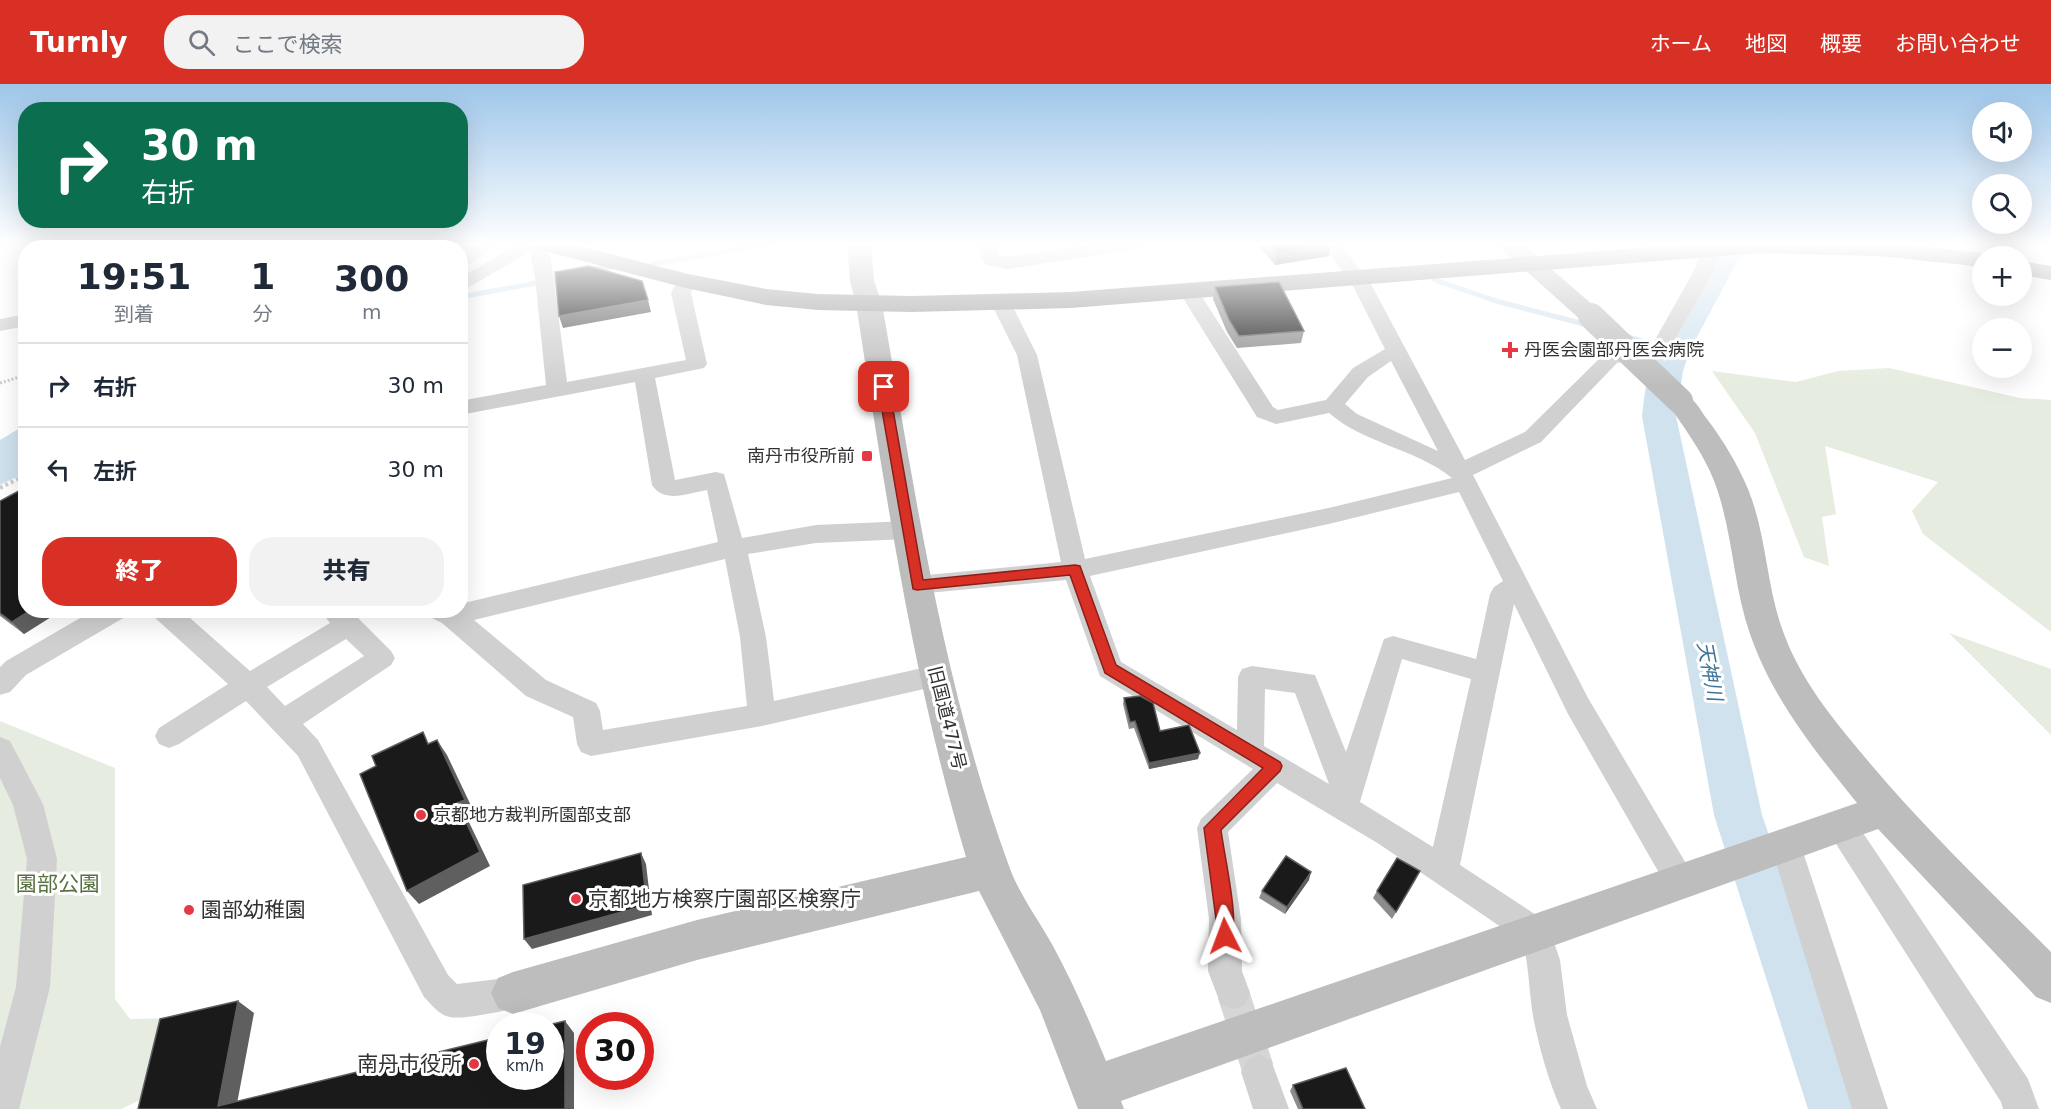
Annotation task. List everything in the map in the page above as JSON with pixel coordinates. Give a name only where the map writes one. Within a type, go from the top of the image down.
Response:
[{"type":"highway","points":[[733,291],[766,297],[869,304],[1001,303],[1176,291]]},
{"type":"street","points":[[553,291],[557,391]]},
{"type":"street","points":[[468,407],[697,364],[682,291]]},
{"type":"street","name":"旧国道477号","points":[[865,291],[917,585],[936,676],[969,804],[990,870],[1060,1003],[1097,1098]]},
{"type":"street","points":[[1189,291],[1265,412],[1276,417],[1333,405],[1359,371],[1376,360],[1397,351]]},
{"type":"street","points":[[1364,291],[1463,478],[1578,706],[1682,882]]},
{"type":"street","points":[[1561,291],[1680,401],[1705,436],[1733,490],[1747,546],[1753,586],[1767,634],[1789,683],[1820,730],[1885,810],[2051,982]]},
{"type":"street","points":[[917,585],[1075,570],[1333,515],[1463,478],[1533,437],[1611,358],[1658,352],[1693,291]]},
{"type":"street","points":[[1001,303],[1027,355],[1038,417],[1075,570],[1110,669],[1262,759],[1345,800],[1443,872],[1536,933],[1544,960],[1550,1015],[1570,1089],[1579,1109]]},
{"type":"street","points":[[0,326],[18,322]]},
{"type":"street","points":[[644,374],[663,485],[672,489],[716,480],[732,548],[737,557],[753,637],[762,715]]},
{"type":"street","points":[[1333,405],[1349,419],[1408,445],[1463,478]]},
{"type":"street","points":[[468,608],[732,548],[816,534],[908,530]]},
{"type":"street","points":[[1443,872],[1503,594],[1516,584]]},
{"type":"street","points":[[0,684],[15,668],[102,618]]},
{"type":"street","points":[[172,618],[248,685],[308,748],[436,986],[451,1001],[513,993],[697,940],[990,870]]},
{"type":"street","points":[[169,736],[248,685],[340,618],[382,658],[283,722]]},
{"type":"street","points":[[451,618],[536,688],[586,711],[591,744],[762,715],[936,676]]},
{"type":"street","points":[[1345,800],[1393,646],[1486,673]]},
{"type":"street","points":[[1233,993],[1225,971],[1226,919],[1212,828],[1262,759],[1252,677],[1305,683],[1345,800]]},
{"type":"street","points":[[0,749],[28,804],[42,859],[33,987],[1,1109]]},
{"type":"street","points":[[1097,1098],[1536,933],[1885,810]]},
{"type":"street","points":[[1840,824],[2015,1092],[2021,1109]]},
{"type":"street","points":[[1770,849],[1870,1109]]},
{"type":"street","points":[[1259,1072],[1271,1109]]},
{"type":"path","points":[[0,383],[18,377]]},
{"type":"path","points":[[0,488],[18,479]]},
{"type":"green space","points":[[1889,368],[2020,398],[2051,400],[2051,632],[1923,534],[1912,511],[1938,482],[1825,446],[1836,514],[1822,517],[1829,566],[1804,557],[1755,433],[1712,371],[1796,382],[1838,371]]},
{"type":"green space","points":[[1949,633],[2051,669],[2051,735]]},
{"type":"green space","name":"園部公園","points":[[0,721],[115,768],[115,999],[130,1019],[176,1018],[155,1093],[121,1109],[0,1109]]},
{"type":"water","points":[[18,429],[18,476],[0,485],[0,440]]},
{"type":"building","points":[[557,291],[645,291],[648,300],[559,316]]},
{"type":"building","points":[[1217,291],[1284,291],[1304,331],[1239,336],[1229,320]]},
{"type":"building","points":[[18,491],[18,618],[12,622],[0,613],[0,501]]},
{"type":"building","points":[[1140,696],[1153,703],[1160,731],[1189,725],[1200,753],[1149,763],[1135,721],[1130,722],[1124,698]]},
{"type":"building","points":[[423,732],[428,744],[437,740],[465,800],[457,803],[480,852],[407,891],[360,774],[376,766],[372,756]]},
{"type":"building","points":[[641,853],[647,905],[524,939],[523,885]]},
{"type":"building","points":[[1286,856],[1311,872],[1287,907],[1262,891]]},
{"type":"building","points":[[1397,858],[1420,871],[1396,912],[1377,891]]},
{"type":"building","points":[[238,1001],[218,1106],[486,1040],[486,1090],[564,1090],[565,1021],[565,1109],[138,1109],[160,1019]]},
{"type":"building","points":[[1346,1068],[1365,1109],[1303,1109],[1293,1085]]},
{"type":"waterway","points":[[468,296],[494,291]]},
{"type":"waterway","points":[[1466,291],[1588,325]]},
{"type":"waterway","name":"天神川","points":[[1706,291],[1674,350],[1666,371],[1659,416],[1738,815],[1836,1109]]},
{"type":"waterway","points":[[1625,336],[1645,342]]},
{"type":"tunnel","points":[[1233,993],[1259,1072]]},
{"type":"place","name":"丹医会園部丹医会病院","points":[[1510,350]]},
{"type":"place","name":"南丹市役所前","points":[[867,456]]},
{"type":"place","name":"京都地方裁判所園部支部","points":[[421,815]]},
{"type":"place","name":"京都地方検察庁園部区検察庁","points":[[576,899]]},
{"type":"place","name":"園部幼稚園","points":[[189,910]]},
{"type":"place","name":"南丹市役所","points":[[474,1064]]},
{"type":"route","points":[[884,387],[917,585],[1075,570],[1110,669],[1274,766],[1212,828],[1226,919],[1225,936]]}]
